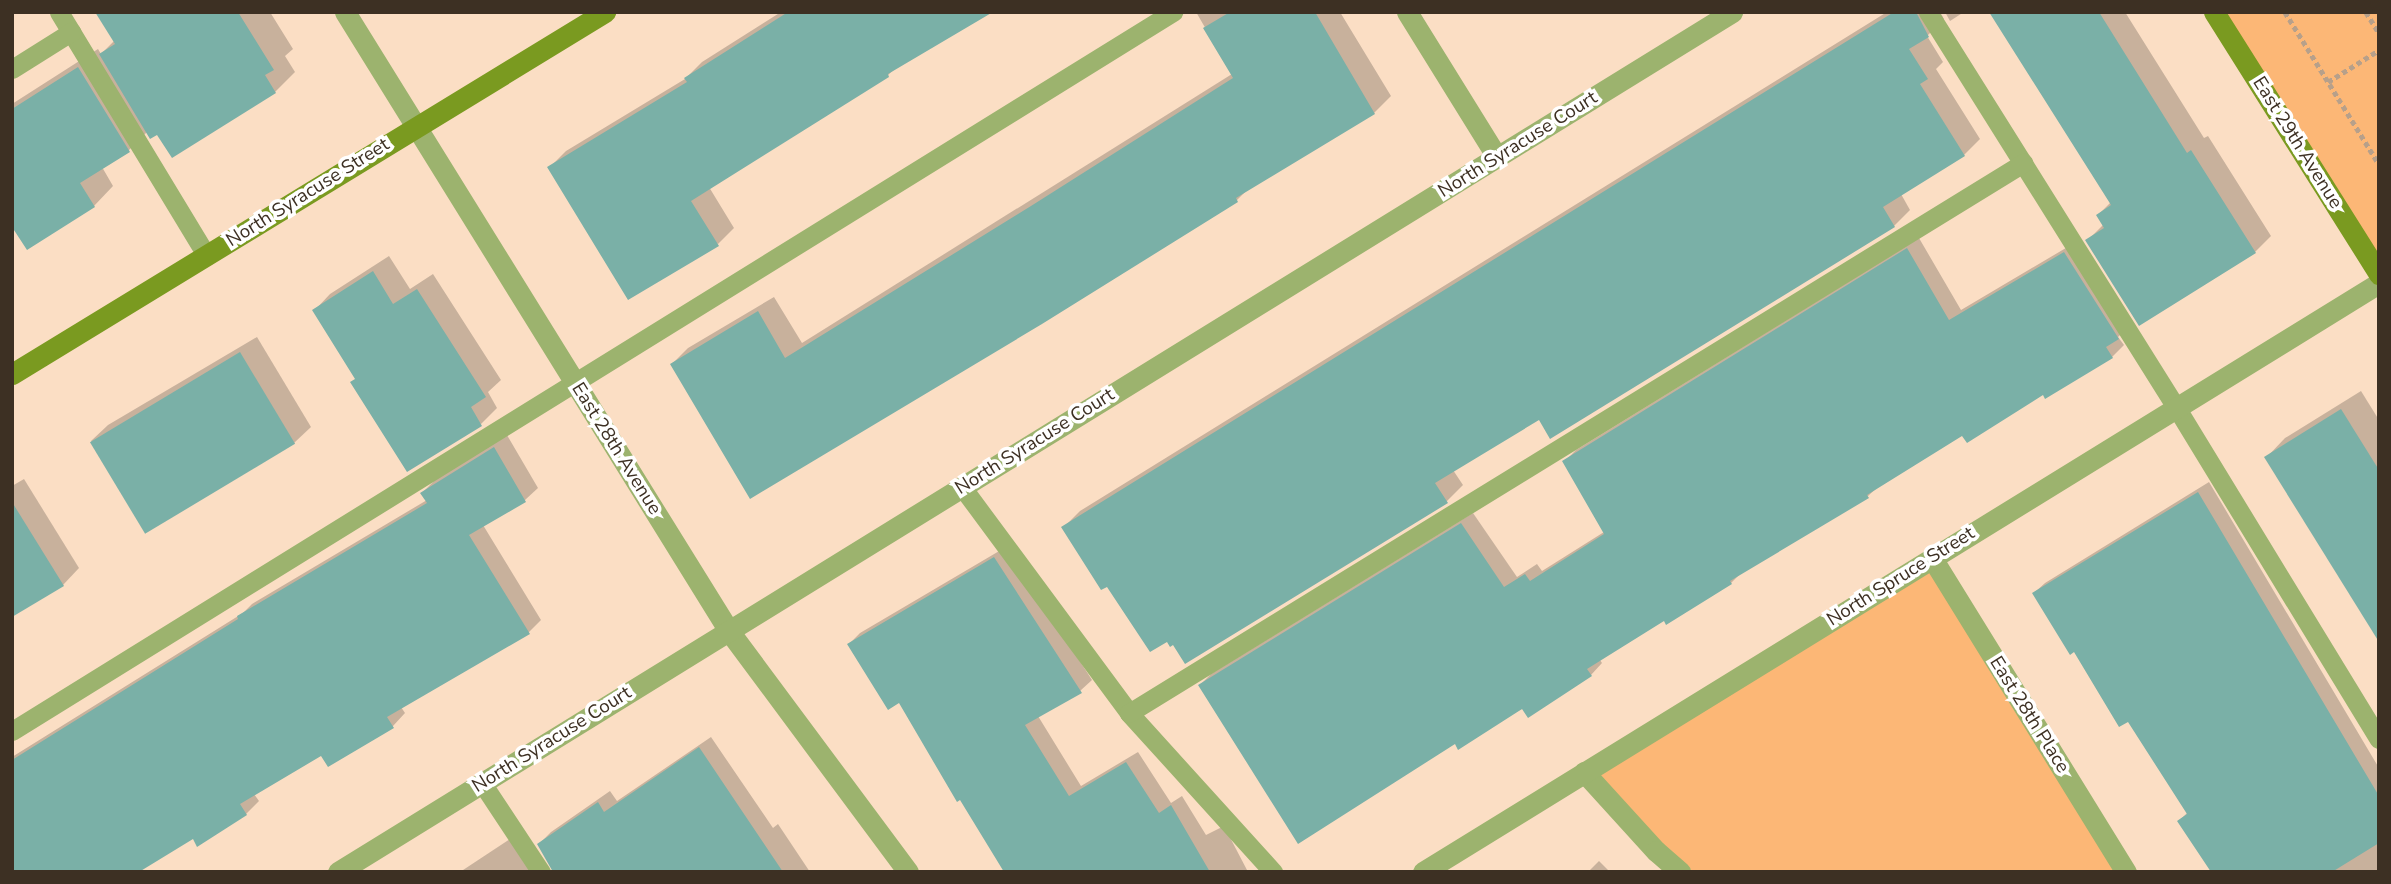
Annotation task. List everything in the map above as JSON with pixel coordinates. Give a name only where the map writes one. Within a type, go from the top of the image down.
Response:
[{"type":"street","name":"East 28th Avenue","points":[[345,12],[729,631],[908,872]]},
{"type":"street","name":"North Syracuse Street","points":[[12,374],[604,12]]},
{"type":"street","points":[[1407,12],[1497,157]]},
{"type":"street","name":"North Syracuse Court","points":[[338,872],[1732,12]]},
{"type":"street","name":"East 29th Avenue","points":[[2214,12],[2379,274]]},
{"type":"street","name":"North Spruce Street","points":[[1423,872],[2379,283]]},
{"type":"street","name":"East 28th Place","points":[[1932,558],[2126,872]]},
{"type":"street","points":[[1584,772],[1656,851],[1680,872]]},
{"type":"lane","points":[[59,12],[207,256]]},
{"type":"lane","points":[[12,732],[1173,12]]},
{"type":"lane","points":[[1928,12],[2176,407],[2379,739]]},
{"type":"lane","points":[[12,69],[71,32]]},
{"type":"lane","points":[[1129,713],[2023,163]]},
{"type":"lane","points":[[962,486],[1129,713],[1273,872]]},
{"type":"lane","points":[[482,783],[541,872]]},
{"type":"path","points":[[2285,12],[2379,164]]},
{"type":"path","points":[[2366,12],[2379,33]]},
{"type":"path","points":[[2328,82],[2379,50]]},
{"type":"shaded area","points":[[2214,12],[2379,12],[2379,274]]},
{"type":"shaded area","points":[[1932,558],[2126,872],[1680,872],[1584,772]]},
{"type":"building","points":[[95,12],[238,12],[274,70],[265,75],[276,93],[172,158],[157,135],[150,139],[99,54],[115,44]]},
{"type":"building","points":[[788,12],[993,12],[888,74],[889,77],[691,201],[719,246],[628,300],[547,167],[687,82],[684,78]]},
{"type":"building","points":[[1230,12],[1315,12],[1375,114],[1236,198],[1238,202],[1042,324],[750,499],[670,364],[758,311],[785,358],[1031,206],[1233,78],[1203,28]]},
{"type":"building","points":[[1894,12],[1916,12],[1929,37],[1909,49],[1928,79],[1920,84],[1965,156],[1883,207],[1895,227],[1550,439],[1539,420],[1435,483],[1448,503],[1185,664],[1173,645],[1170,647],[1167,642],[1150,652],[1107,587],[1101,590],[1061,527]]},
{"type":"building","points":[[1989,12],[2099,12],[2187,153],[2191,150],[2256,253],[2139,326],[2085,240],[2104,228],[2096,215],[2111,205]]},
{"type":"building","points":[[78,67],[130,152],[80,183],[95,207],[27,250],[12,227],[12,109]]},
{"type":"building","points":[[1907,248],[1949,320],[2064,252],[2119,339],[2106,347],[2113,358],[2045,399],[2043,395],[1967,443],[1962,436],[1867,495],[1869,498],[1730,581],[1732,584],[1666,625],[1664,621],[1587,669],[1592,676],[1528,718],[1522,709],[1458,750],[1455,744],[1298,844],[1198,685],[1461,523],[1504,587],[1525,574],[1530,581],[1604,534],[1562,461]]},
{"type":"building","points":[[373,271],[393,304],[417,289],[486,397],[471,407],[482,426],[407,472],[350,382],[355,379],[312,310]]},
{"type":"building","points":[[240,352],[295,444],[145,534],[90,442]]},
{"type":"building","points":[[2341,409],[2379,470],[2379,642],[2264,457]]},
{"type":"building","points":[[494,447],[526,502],[469,535],[530,634],[387,717],[394,728],[328,767],[321,756],[240,804],[247,815],[197,847],[193,839],[139,872],[12,872],[12,760],[238,619],[237,616],[427,503],[420,493]]},
{"type":"building","points":[[2198,492],[2379,796],[2379,843],[2332,872],[2211,872],[2177,821],[2187,814],[2128,722],[2119,727],[2074,652],[2070,655],[2032,593]]},
{"type":"building","points":[[12,502],[64,586],[12,617]]},
{"type":"building","points":[[994,557],[1082,693],[1025,725],[1069,796],[1126,762],[1159,813],[1171,805],[1210,872],[1004,872],[960,800],[957,802],[899,703],[888,710],[847,644]]},
{"type":"building","points":[[699,747],[783,872],[553,872],[537,844],[598,802],[604,812]]}]
